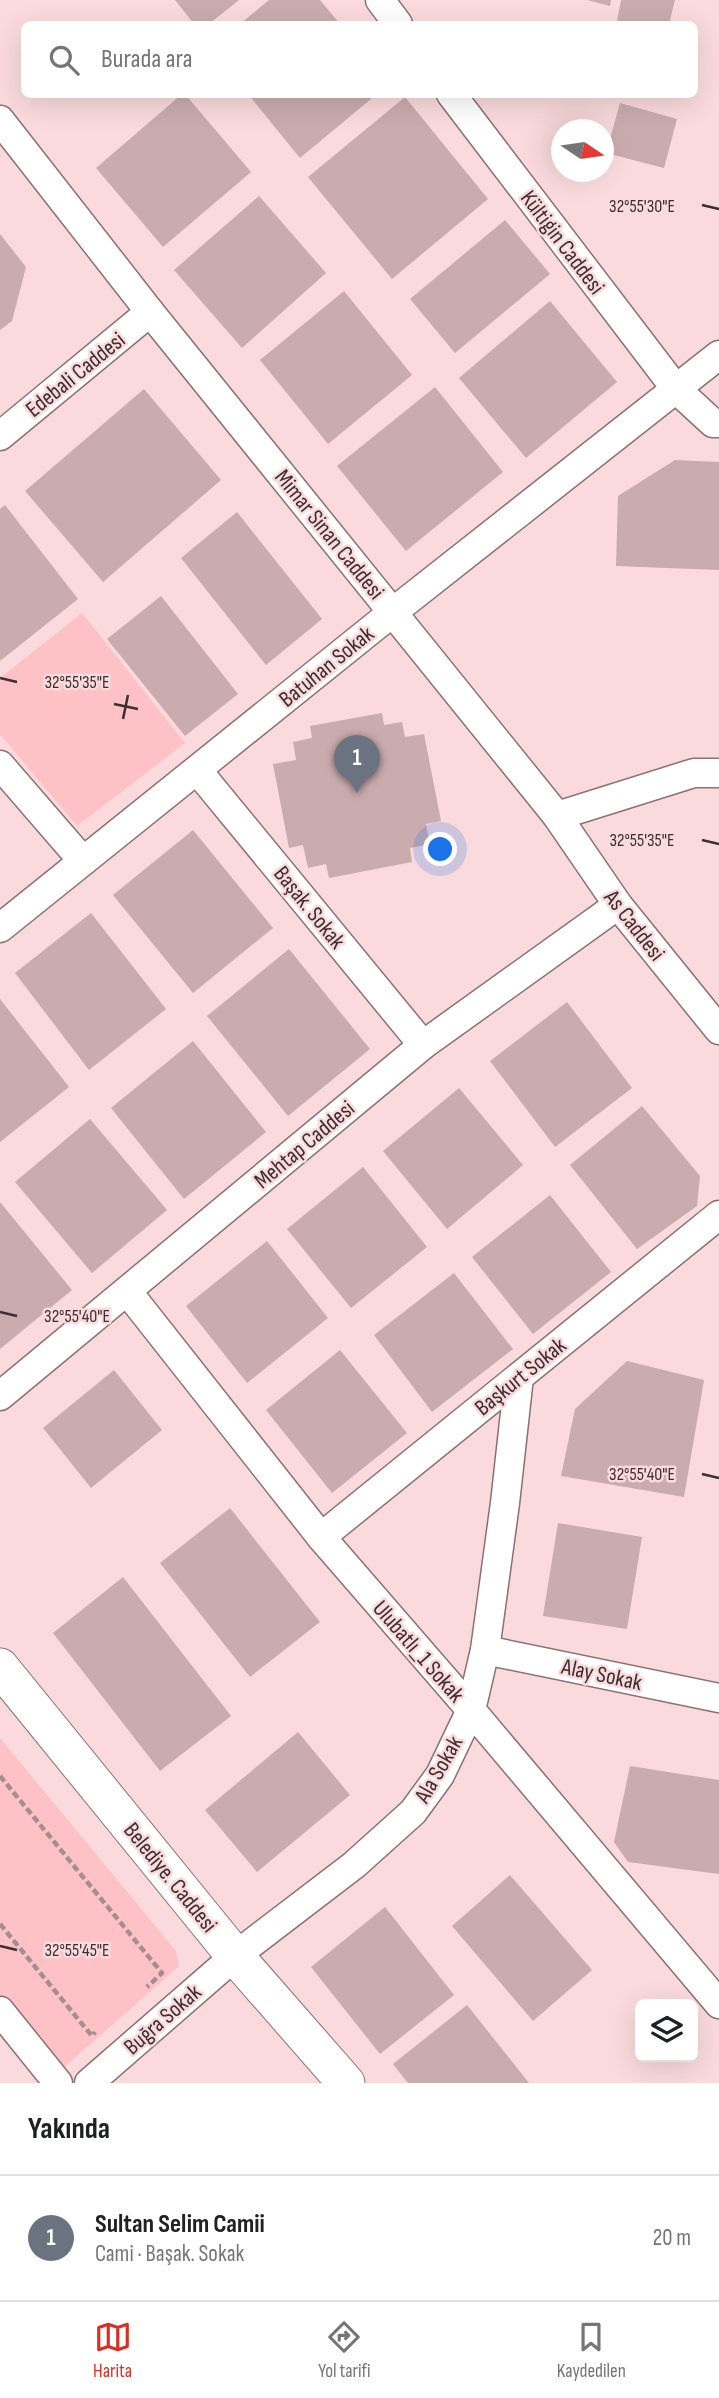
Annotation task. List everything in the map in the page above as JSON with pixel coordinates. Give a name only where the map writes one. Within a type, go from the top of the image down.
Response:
[{"type":"street","points":[[380,0],[396,21]]},
{"type":"street","name":"Kültigin Caddesi","points":[[454,98],[676,389],[713,423],[719,423]]},
{"type":"street","name":"Mimar Sinan Caddesi","points":[[0,120],[150,312],[557,816]]},
{"type":"street","name":"Edebali Caddesi","points":[[0,436],[150,312]]},
{"type":"street","name":"Batuhan Sokak","points":[[0,928],[393,612],[719,355]]},
{"type":"street","points":[[0,765],[83,861]]},
{"type":"street","name":"Başak. Sokak","points":[[197,770],[422,1045]]},
{"type":"street","points":[[557,816],[694,773],[719,773]]},
{"type":"street","name":"As Caddesi","points":[[557,816],[618,905],[719,1030]]},
{"type":"street","name":"Mehtap Caddesi","points":[[0,1396],[422,1045],[618,905]]},
{"type":"street","name":"Başkurt Sokak","points":[[321,1537],[719,1215]]},
{"type":"street","name":"Ulubatlı_1 Sokak","points":[[127,1291],[321,1537],[719,2004]]},
{"type":"street","name":"Ala Sokak","points":[[235,1956],[354,1865],[413,1812],[440,1775],[471,1710],[485,1650],[519,1377]]},
{"type":"street","name":"Alay Sokak","points":[[485,1650],[719,1698]]},
{"type":"street","name":"Belediye. Caddesi","points":[[0,1667],[235,1956],[346,2083]]},
{"type":"street","name":"Buğra Sokak","points":[[89,2083],[235,1956]]},
{"type":"street","points":[[0,2011],[58,2083]]},
{"type":"path","points":[[0,1776],[162,1973],[142,1991]]},
{"type":"path","points":[[0,1924],[92,2036],[102,2027]]},
{"type":"shaded area","points":[[82,613],[185,743],[77,826],[0,734],[0,678]]},
{"type":"shaded area","points":[[0,1738],[176,1951],[179,1966],[46,2083],[39,2083],[0,2031]]},
{"type":"building","points":[[175,0],[239,0],[213,21],[192,21]]},
{"type":"building","points":[[269,0],[320,0],[338,21],[244,21]]},
{"type":"building","points":[[587,0],[611,0],[610,6]]},
{"type":"building","points":[[621,0],[675,0],[670,21],[617,21]]},
{"type":"building","points":[[177,98],[188,98],[251,172],[163,247],[96,168]]},
{"type":"building","points":[[251,98],[372,98],[300,158]]},
{"type":"building","points":[[406,98],[488,199],[392,279],[308,177]]},
{"type":"building","points":[[620,103],[677,119],[664,168],[614,155],[614,124]]},
{"type":"building","points":[[259,196],[326,273],[242,348],[174,270]]},
{"type":"building","points":[[505,220],[550,274],[455,353],[410,299]]},
{"type":"building","points":[[0,234],[26,267],[12,321],[0,330]]},
{"type":"building","points":[[344,291],[412,375],[328,444],[260,360]]},
{"type":"building","points":[[550,301],[617,382],[526,458],[459,378]]},
{"type":"building","points":[[435,387],[503,472],[406,551],[337,466]]},
{"type":"building","points":[[144,389],[221,480],[103,582],[25,491]]},
{"type":"building","points":[[675,460],[719,462],[719,570],[616,566],[618,496]]},
{"type":"building","points":[[5,505],[78,599],[0,661],[0,509]]},
{"type":"building","points":[[237,512],[322,619],[266,665],[181,558]]},
{"type":"building","points":[[161,596],[238,694],[185,736],[107,639]]},
{"type":"building","points":[[382,713],[384,725],[402,722],[405,737],[424,734],[441,821],[426,824],[430,844],[410,848],[412,862],[329,878],[326,864],[308,868],[303,845],[289,848],[273,764],[296,760],[293,742],[312,738],[310,726]]},
{"type":"building","points":[[193,830],[273,928],[193,993],[113,895]]},
{"type":"building","points":[[91,913],[166,1009],[89,1070],[15,973]]},
{"type":"building","points":[[289,949],[370,1049],[288,1116],[207,1016]]},
{"type":"building","points":[[0,999],[69,1087],[0,1142]]},
{"type":"building","points":[[567,1002],[632,1088],[555,1147],[490,1061]]},
{"type":"building","points":[[193,1041],[266,1132],[184,1199],[111,1108]]},
{"type":"building","points":[[459,1088],[523,1165],[447,1229],[383,1151]]},
{"type":"building","points":[[642,1106],[700,1176],[697,1206],[637,1249],[570,1165]]},
{"type":"building","points":[[90,1119],[167,1210],[92,1273],[15,1182]]},
{"type":"building","points":[[363,1167],[427,1247],[351,1308],[287,1229]]},
{"type":"building","points":[[550,1195],[611,1272],[533,1334],[472,1257]]},
{"type":"building","points":[[0,1202],[72,1290],[0,1349]]},
{"type":"building","points":[[267,1241],[328,1318],[247,1383],[186,1306]]},
{"type":"building","points":[[454,1273],[513,1349],[432,1412],[374,1335]]},
{"type":"building","points":[[340,1350],[407,1433],[332,1493],[266,1410]]},
{"type":"building","points":[[627,1361],[704,1380],[684,1497],[561,1476],[575,1409]]},
{"type":"building","points":[[114,1370],[162,1430],[91,1488],[43,1428]]},
{"type":"building","points":[[230,1508],[320,1622],[250,1677],[160,1563]]},
{"type":"building","points":[[558,1523],[642,1537],[627,1629],[543,1616]]},
{"type":"building","points":[[123,1577],[231,1716],[160,1771],[53,1633]]},
{"type":"building","points":[[298,1732],[350,1795],[257,1872],[205,1810]]},
{"type":"building","points":[[630,1766],[719,1780],[719,1874],[628,1862],[614,1842]]},
{"type":"building","points":[[510,1875],[592,1970],[533,2021],[452,1926]]},
{"type":"building","points":[[385,1907],[454,1995],[380,2054],[311,1967]]},
{"type":"building","points":[[467,2005],[529,2083],[408,2083],[393,2064]]},
{"type":"place","name":"Sultan Selim Camii","points":[[357,793]]}]
